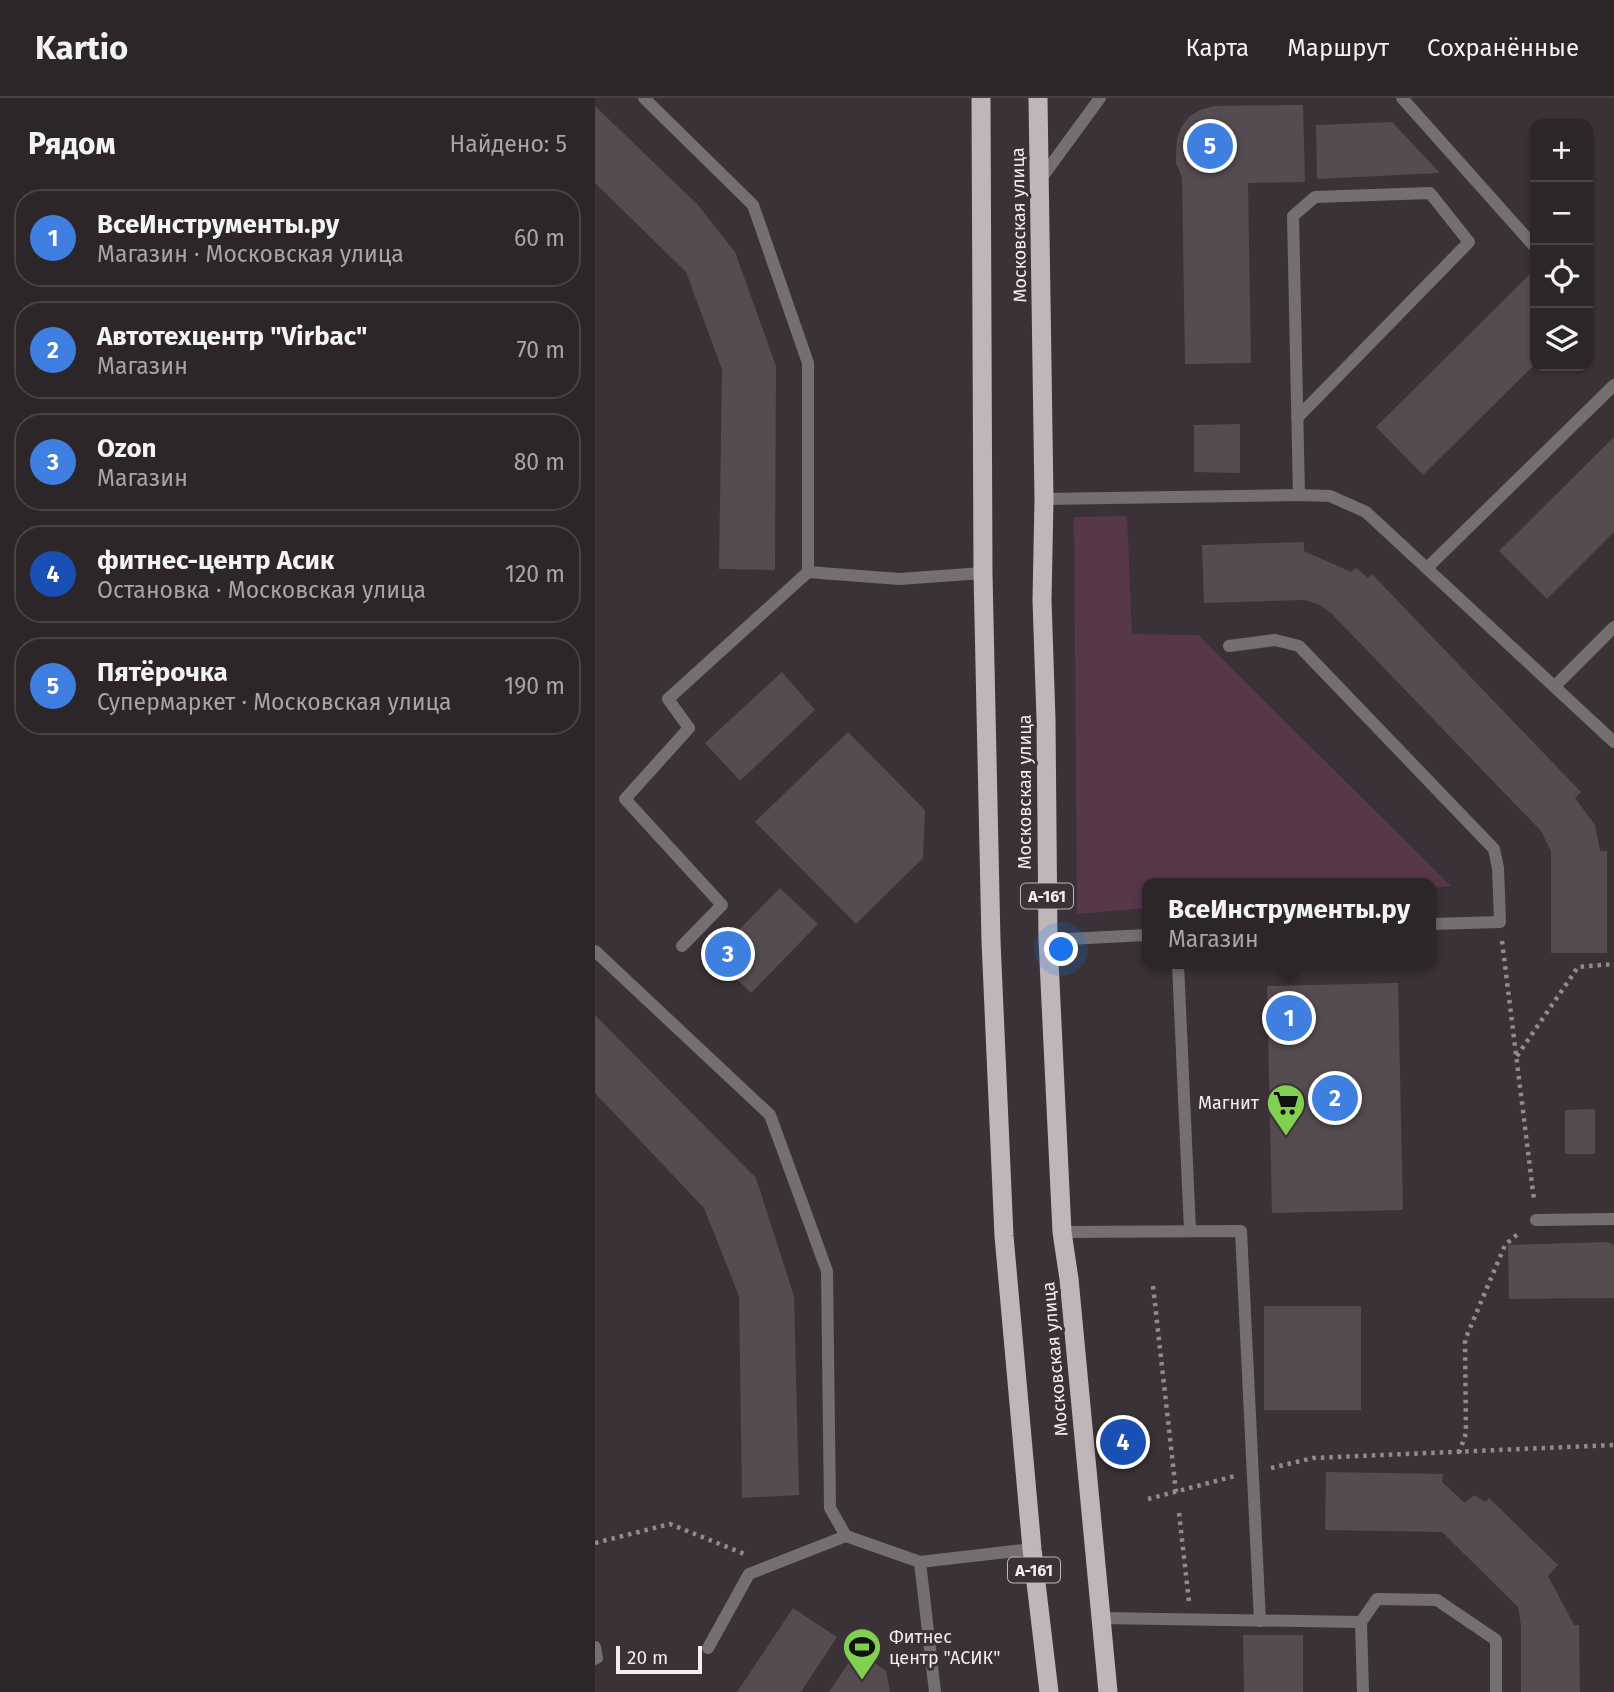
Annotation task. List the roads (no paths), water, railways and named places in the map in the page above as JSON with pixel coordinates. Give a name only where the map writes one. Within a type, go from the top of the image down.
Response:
[{"type":"highway","name":"Московская улица","points":[[981,98],[983,573],[991,941],[1004,1236],[1032,1549],[1049,1692]]},
{"type":"highway","name":"Московская улица","points":[[1038,98],[1048,940],[1062,1232],[1069,1279],[1108,1692]]},
{"type":"lane","points":[[644,98],[753,205],[808,363],[808,572]]},
{"type":"lane","points":[[1040,180],[1100,98]]},
{"type":"lane","points":[[1402,98],[1533,245]]},
{"type":"lane","points":[[1297,418],[1469,242],[1430,193],[1315,197],[1293,216],[1297,418],[1299,495]]},
{"type":"lane","points":[[1428,567],[1614,385]]},
{"type":"lane","points":[[1044,499],[1331,496],[1366,512],[1614,742]]},
{"type":"lane","points":[[683,946],[722,905],[625,799],[689,729],[668,699],[808,572],[899,579],[983,573]]},
{"type":"lane","points":[[1555,686],[1614,627]]},
{"type":"lane","points":[[1229,646],[1275,640],[1299,646],[1494,849],[1500,922],[1436,924]]},
{"type":"lane","points":[[1048,940],[1142,935]]},
{"type":"lane","points":[[595,951],[770,1115],[827,1271],[830,1508],[846,1536],[920,1562],[1032,1549]]},
{"type":"lane","points":[[1178,969],[1190,1230]]},
{"type":"lane","points":[[1536,1220],[1614,1219]]},
{"type":"lane","points":[[1062,1232],[1241,1231],[1260,1622]]},
{"type":"lane","points":[[708,1648],[749,1574],[846,1536]]},
{"type":"lane","points":[[920,1562],[935,1692]]},
{"type":"lane","points":[[1363,1692],[1361,1622],[1377,1599],[1437,1600],[1496,1640],[1496,1692]]},
{"type":"lane","points":[[1100,1618],[1361,1622]]},
{"type":"lane","points":[[595,1647],[595,1658]]},
{"type":"place","name":"Пятёрочка","points":[[1210,146]]},
{"type":"place","name":"Ozon","points":[[728,954]]},
{"type":"place","name":"ВсеИнструменты.ру","points":[[1289,1018]]},
{"type":"place","name":"Автотехцентр \"Virbac\"","points":[[1335,1098]]},
{"type":"place","name":"Магнит","points":[[1286,1137]]},
{"type":"place","name":"фитнес-центр Асик","points":[[1123,1442]]},
{"type":"place","name":"Фитнес центр \"АСИК\"","points":[[862,1681]]}]
